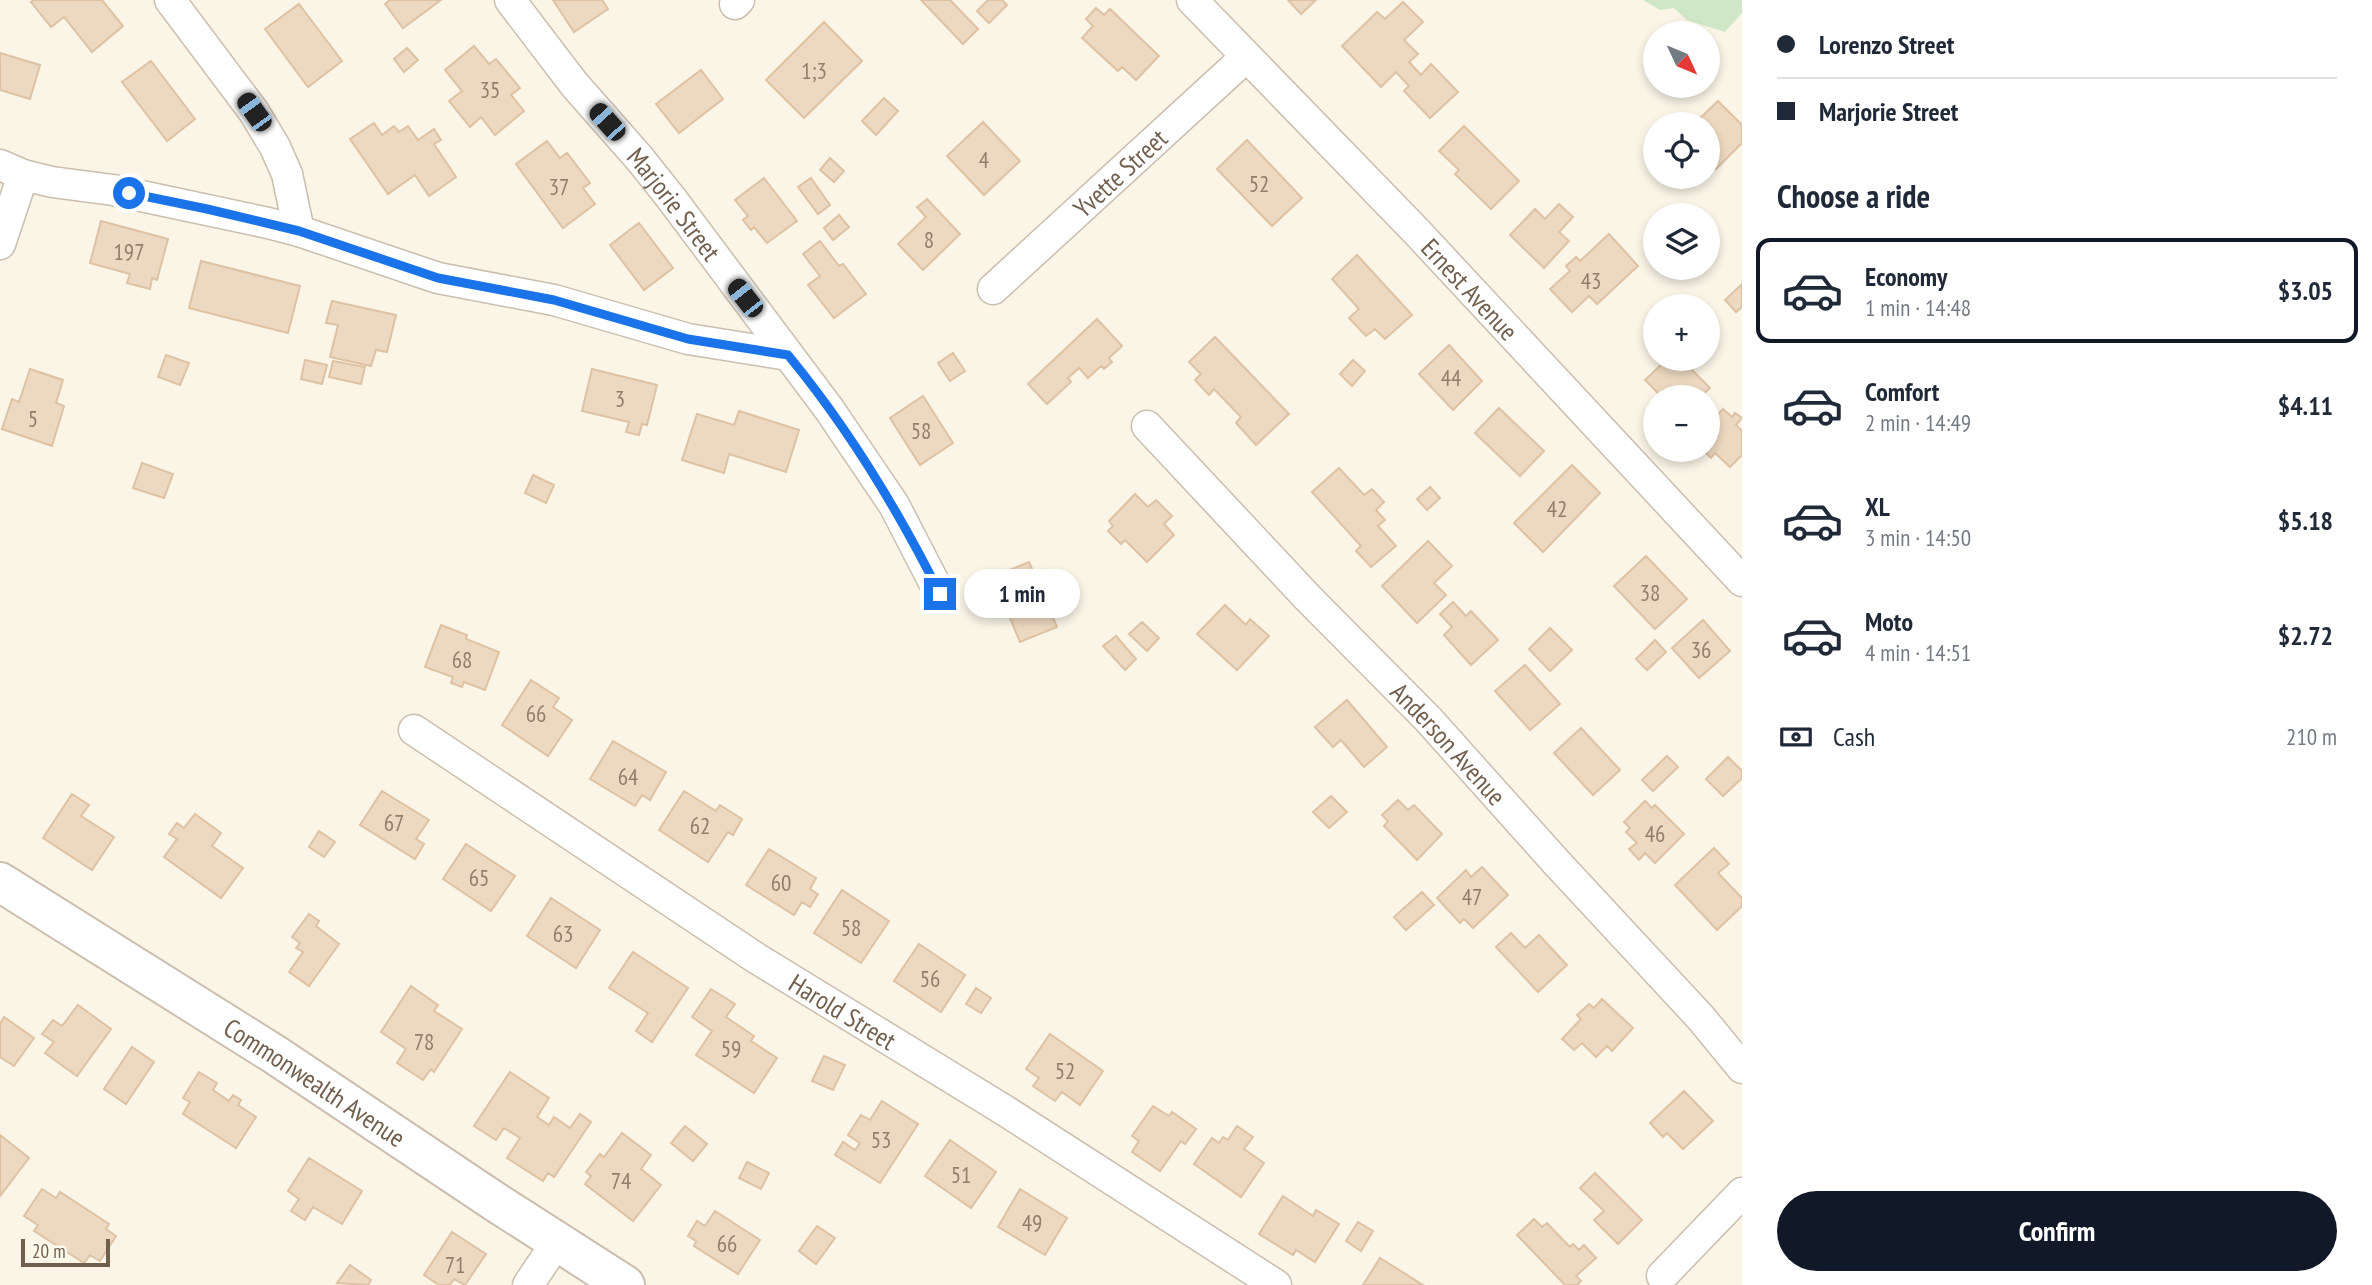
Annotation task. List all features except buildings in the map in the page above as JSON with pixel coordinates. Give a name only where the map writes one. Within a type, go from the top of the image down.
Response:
[{"type":"street","points":[[170,0],[254,112],[275,147],[287,174],[299,231]]},
{"type":"street","name":"Marjorie Street","points":[[510,0],[574,84],[671,198],[881,483],[940,594]]},
{"type":"street","name":"Ernest Avenue","points":[[1192,0],[1416,231],[1742,581]]},
{"type":"street","name":"Yvette Street","points":[[993,289],[1246,57]]},
{"type":"street","points":[[0,244],[11,170],[52,183],[113,190],[299,231],[438,278],[554,300],[688,339],[788,355]]},
{"type":"street","name":"Anderson Avenue","points":[[1147,426],[1299,588],[1428,719],[1701,1018],[1742,1068]]},
{"type":"street","name":"Harold Street","points":[[414,730],[757,958],[1004,1110],[1276,1285]]},
{"type":"street","name":"Commonwealth Avenue","points":[[0,882],[274,1054],[625,1285]]},
{"type":"street","points":[[1662,1276],[1742,1193]]},
{"type":"street","points":[[528,1285],[557,1242]]},
{"type":"green space","points":[[1643,0],[1742,0],[1742,13],[1725,32],[1720,30],[1720,21],[1690,21],[1674,8],[1660,10]]},
{"type":"route","points":[[129,193],[299,231],[438,278],[554,300],[688,339],[788,355],[874,472],[910,534],[940,594]]}]
